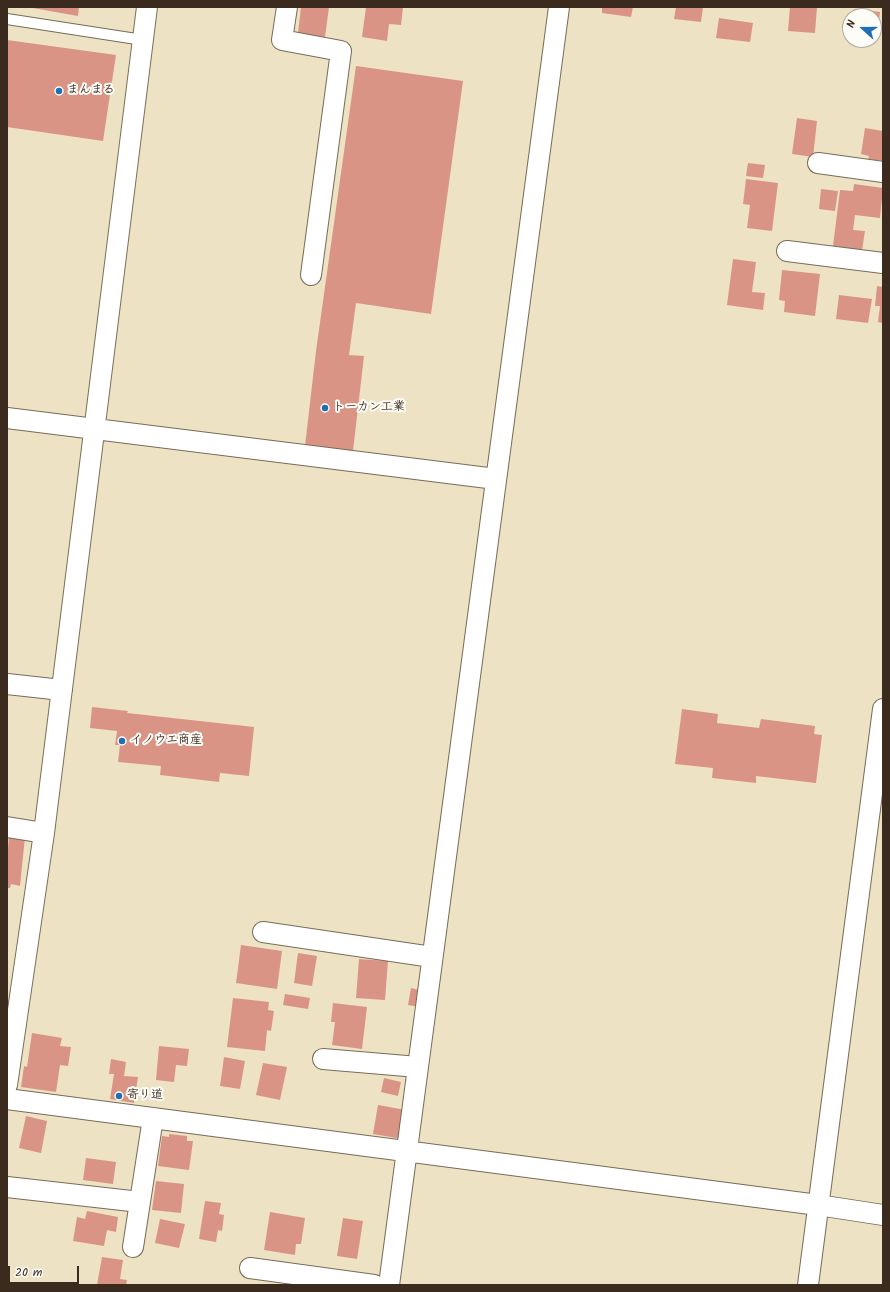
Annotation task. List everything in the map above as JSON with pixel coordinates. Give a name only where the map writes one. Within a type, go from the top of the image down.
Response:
[{"type":"street","points":[[7,1085],[44,833],[147,7]]},
{"type":"street","points":[[287,7],[282,40],[341,51],[312,275]]},
{"type":"street","points":[[389,1285],[559,7]]},
{"type":"street","points":[[818,164],[883,172]]},
{"type":"street","points":[[787,251],[883,263]]},
{"type":"street","points":[[7,418],[496,479]]},
{"type":"street","points":[[7,684],[62,690]]},
{"type":"street","points":[[808,1285],[873,812],[883,709]]},
{"type":"street","points":[[7,827],[44,833]]},
{"type":"street","points":[[263,932],[432,957]]},
{"type":"street","points":[[323,1059],[418,1067]]},
{"type":"street","points":[[7,1099],[883,1215]]},
{"type":"street","points":[[133,1247],[153,1118]]},
{"type":"street","points":[[7,1187],[140,1202]]},
{"type":"street","points":[[250,1268],[374,1285]]},
{"type":"lane","points":[[7,20],[143,40]]},
{"type":"building","points":[[27,7],[79,7],[78,16]]},
{"type":"building","points":[[301,7],[329,7],[325,37],[298,33]]},
{"type":"building","points":[[366,7],[403,7],[401,25],[389,24],[387,41],[362,37]]},
{"type":"building","points":[[602,7],[633,7],[631,17],[602,13]]},
{"type":"building","points":[[676,7],[703,7],[701,22],[674,19]]},
{"type":"building","points":[[790,7],[817,7],[815,33],[788,31]]},
{"type":"building","points":[[719,18],[753,23],[750,42],[716,38]]},
{"type":"building","name":"まんまる","points":[[7,40],[116,55],[103,141],[7,127]]},
{"type":"building","points":[[356,66],[463,81],[431,314],[356,303],[349,355],[364,356],[353,451],[305,446],[316,351]]},
{"type":"building","points":[[797,118],[817,121],[813,157],[792,154]]},
{"type":"building","points":[[865,128],[883,131],[883,161],[868,159],[869,156],[861,154]]},
{"type":"building","points":[[748,163],[765,165],[763,178],[746,176]]},
{"type":"building","points":[[746,179],[778,183],[772,231],[747,228],[750,205],[743,204]]},
{"type":"building","points":[[854,184],[883,188],[880,218],[855,215],[853,230],[865,231],[862,250],[833,246],[840,190],[853,191]]},
{"type":"building","points":[[821,189],[838,191],[835,211],[819,209]]},
{"type":"building","points":[[733,259],[756,262],[752,292],[765,293],[763,310],[727,305]]},
{"type":"building","points":[[782,270],[820,274],[815,316],[784,312],[785,301],[779,300]]},
{"type":"building","points":[[877,286],[883,287],[883,323],[878,322],[880,306],[875,306]]},
{"type":"building","points":[[839,295],[872,299],[868,323],[836,319]]},
{"type":"building","points":[[92,707],[128,711],[127,713],[254,727],[249,776],[220,773],[219,782],[160,775],[161,766],[118,762],[120,745],[115,745],[117,731],[90,728]]},
{"type":"building","points":[[682,709],[718,714],[717,723],[759,728],[761,719],[815,726],[814,734],[822,735],[816,783],[756,776],[756,783],[712,778],[713,768],[675,764]]},
{"type":"building","points":[[9,835],[25,837],[20,886],[11,884],[10,888],[7,888],[7,849]]},
{"type":"building","points":[[241,945],[282,951],[277,989],[236,983]]},
{"type":"building","points":[[298,953],[317,956],[312,986],[294,983]]},
{"type":"building","points":[[359,959],[388,961],[385,1000],[356,998]]},
{"type":"building","points":[[411,988],[423,991],[420,1007],[408,1005]]},
{"type":"building","points":[[285,994],[310,998],[308,1009],[283,1005]]},
{"type":"building","points":[[233,998],[269,1002],[268,1010],[274,1011],[271,1031],[267,1030],[265,1051],[227,1047]]},
{"type":"building","points":[[333,1003],[367,1007],[362,1049],[332,1045],[335,1022],[331,1022]]},
{"type":"building","points":[[32,1033],[62,1038],[60,1046],[71,1047],[68,1066],[60,1065],[56,1092],[21,1087],[24,1066],[27,1067]]},
{"type":"building","points":[[159,1046],[189,1049],[187,1066],[176,1065],[174,1082],[156,1080]]},
{"type":"building","points":[[224,1057],[245,1061],[240,1089],[220,1086]]},
{"type":"building","points":[[111,1059],[126,1062],[124,1076],[138,1077],[134,1103],[110,1099],[114,1074],[109,1074]]},
{"type":"building","points":[[263,1063],[287,1067],[280,1100],[256,1095]]},
{"type":"building","points":[[384,1078],[401,1082],[398,1096],[381,1092]]},
{"type":"building","points":[[378,1105],[406,1110],[402,1139],[373,1134]]},
{"type":"building","points":[[26,1116],[47,1121],[41,1153],[19,1148]]},
{"type":"building","points":[[169,1134],[187,1136],[187,1141],[193,1141],[189,1170],[158,1166],[162,1136],[169,1137]]},
{"type":"building","points":[[86,1158],[116,1162],[113,1184],[83,1180]]},
{"type":"building","points":[[156,1181],[184,1184],[181,1213],[152,1210]]},
{"type":"building","points":[[205,1201],[221,1203],[219,1214],[224,1215],[222,1231],[218,1230],[216,1242],[199,1239]]},
{"type":"building","points":[[87,1211],[118,1217],[116,1232],[107,1230],[104,1246],[73,1241],[77,1217],[85,1219]]},
{"type":"building","points":[[270,1212],[305,1218],[301,1244],[296,1244],[295,1255],[264,1250]]},
{"type":"building","points":[[343,1218],[363,1221],[357,1259],[337,1256]]},
{"type":"building","points":[[160,1219],[185,1224],[179,1248],[155,1243]]},
{"type":"building","points":[[102,1257],[123,1260],[120,1279],[127,1280],[126,1285],[97,1285]]},
{"type":"place","name":"まんまる","points":[[59,91]]},
{"type":"place","name":"トーカン工業","points":[[325,408]]},
{"type":"place","name":"イノウエ商産","points":[[122,741]]},
{"type":"place","name":"寄り道","points":[[119,1096]]}]
